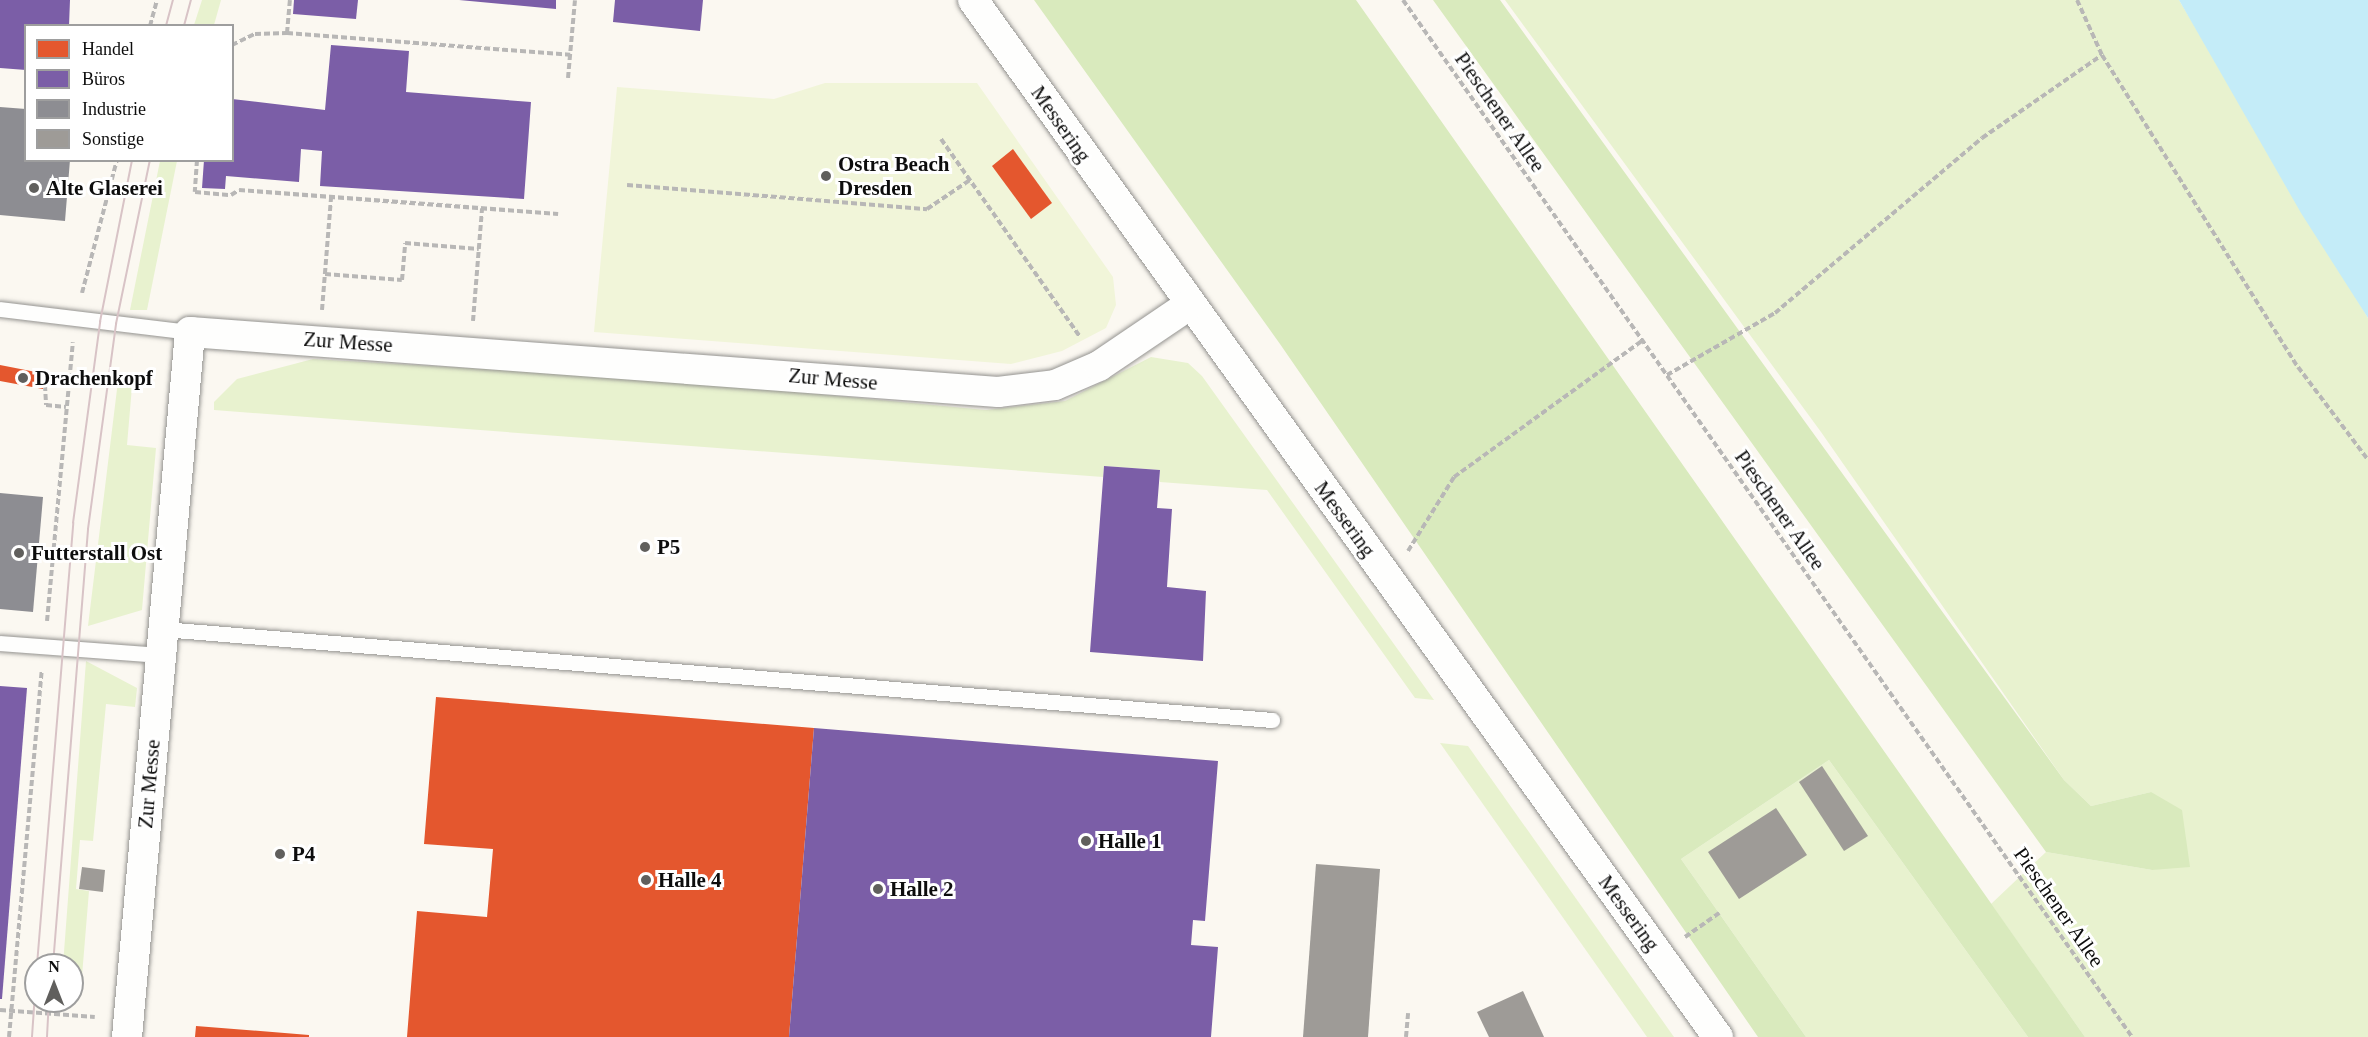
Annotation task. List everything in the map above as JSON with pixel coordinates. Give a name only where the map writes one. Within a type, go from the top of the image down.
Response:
[{"type":"street","name":"Messering","points":[[973,0],[1189,305],[1718,1037]]},
{"type":"street","name":"Zur Messe","points":[[128,1028],[190,332],[471,350],[998,392],[1055,385],[1099,366],[1189,305]]},
{"type":"lane","points":[[0,309],[57,314],[190,332]]},
{"type":"lane","points":[[0,643],[44,646],[162,642],[1272,720]]},
{"type":"path","points":[[151,24],[157,0]]},
{"type":"path","points":[[287,33],[290,0]]},
{"type":"path","points":[[568,78],[575,0]]},
{"type":"path","name":"Pieschener Allee","points":[[1402,0],[2132,1037]]},
{"type":"path","points":[[2077,0],[2102,55],[2298,367],[2368,460]]},
{"type":"path","points":[[234,44],[255,34],[287,33],[570,55]]},
{"type":"path","points":[[1666,375],[1775,313],[1982,138],[2102,55]]},
{"type":"path","points":[[941,139],[1099,366]]},
{"type":"path","points":[[9,1037],[75,318],[116,162]]},
{"type":"path","points":[[197,162],[195,192],[331,197],[558,214]]},
{"type":"path","points":[[627,185],[927,209],[970,180]]},
{"type":"path","points":[[320,339],[331,197]]},
{"type":"path","points":[[471,350],[482,208]]},
{"type":"path","points":[[325,274],[402,280],[405,243],[479,249]]},
{"type":"path","points":[[1411,548],[1454,477],[1642,341]]},
{"type":"path","points":[[45,385],[46,405],[66,407]]},
{"type":"path","points":[[1660,956],[1719,913]]},
{"type":"path","points":[[0,1010],[128,1028]]},
{"type":"path","points":[[1406,1037],[1408,1012]]},
{"type":"green space","points":[[202,0],[221,0],[214,24],[194,24]]},
{"type":"green space","points":[[1034,0],[1356,0],[2085,1037],[2028,1037],[1829,760],[1681,859],[1806,1037],[1758,1037],[1280,344]]},
{"type":"green space","points":[[1433,0],[1500,0],[2064,780],[2091,806],[2151,792],[2182,810],[2190,867],[2152,870],[2046,852]]},
{"type":"green space","points":[[1505,0],[2179,0],[2368,318],[2368,1037],[2085,1037],[1991,904],[2046,852],[2152,870],[2151,792],[2091,806],[2064,780],[1821,432]]},
{"type":"green space","name":"Ostra Beach Dresden","points":[[825,83],[977,83],[1113,277],[1116,305],[1106,328],[1062,351],[1011,364],[594,332],[617,87],[774,99]]},
{"type":"green space","points":[[160,162],[177,162],[147,310],[130,310]]},
{"type":"green space","points":[[1151,357],[1188,363],[1202,376],[1434,700],[1415,698],[1267,490],[1160,482],[1160,470],[1104,466],[1103,477],[214,410],[214,402],[237,379],[313,359],[669,380],[986,410],[1065,401]]},
{"type":"green space","points":[[119,373],[133,375],[127,445],[156,448],[142,610],[88,626]]},
{"type":"green space","points":[[86,661],[137,688],[135,707],[106,704],[93,841],[80,840],[76,889],[89,891],[84,953],[64,953]]},
{"type":"green space","points":[[1440,743],[1468,746],[1674,1037],[1647,1037]]},
{"type":"green space","points":[[1829,760],[2028,1037],[1806,1037],[1681,859]]},
{"type":"water","points":[[2179,0],[2368,0],[2368,318],[2301,213]]},
{"type":"building: Handel","points":[[1013,149],[1052,203],[1031,219],[992,166]]},
{"type":"building: Handel","name":"Drachenkopf","points":[[0,365],[46,374],[43,389],[0,381]]},
{"type":"building: Handel","name":"Halle 4","points":[[436,697],[814,728],[789,1037],[407,1037],[417,911],[487,917],[493,849],[424,844]]},
{"type":"building: Handel","points":[[196,1026],[309,1035],[309,1037],[195,1037]]},
{"type":"building: Büros","points":[[0,0],[70,0],[69,24],[24,24],[24,70],[0,68]]},
{"type":"building: Büros","points":[[294,0],[358,0],[356,19],[293,14]]},
{"type":"building: Büros","points":[[459,0],[556,0],[556,9]]},
{"type":"building: Büros","points":[[615,0],[703,0],[700,31],[613,22]]},
{"type":"building: Büros","points":[[331,45],[409,51],[406,92],[531,102],[524,199],[320,186],[322,151],[301,149],[299,182],[226,176],[225,189],[202,188],[204,162],[234,162],[234,99],[325,110]]},
{"type":"building: Büros","points":[[1104,466],[1160,470],[1157,508],[1172,509],[1167,587],[1206,591],[1203,661],[1090,652]]},
{"type":"building: Büros","points":[[0,686],[27,688],[2,999],[0,999]]},
{"type":"building: Büros","name":"Halle 1","points":[[814,728],[1218,761],[1205,921],[1193,920],[1191,945],[1218,947],[1211,1037],[789,1037]]},
{"type":"building: Industrie","name":"Alte Glaserei","points":[[0,107],[24,109],[24,162],[70,162],[65,221],[0,215]]},
{"type":"building: Industrie","name":"Futterstall Ost","points":[[0,493],[43,497],[33,612],[0,609]]},
{"type":"building: Sonstige","points":[[1822,766],[1868,836],[1844,851],[1799,782]]},
{"type":"building: Sonstige","points":[[1776,808],[1807,855],[1739,899],[1708,852]]},
{"type":"building: Sonstige","points":[[1316,864],[1380,869],[1368,1037],[1303,1037]]},
{"type":"building: Sonstige","points":[[82,867],[105,870],[103,892],[79,889]]},
{"type":"building: Sonstige","points":[[1523,991],[1544,1037],[1489,1037],[1477,1012]]},
{"type":"tram line","points":[[167,24],[173,0]]},
{"type":"tram line","points":[[185,24],[191,0]]},
{"type":"tram line","points":[[38,953],[73,523],[100,322],[132,162]]},
{"type":"tram line","points":[[54,953],[88,529],[116,324],[150,162]]},
{"type":"tram line","points":[[32,1037],[34,1013]]},
{"type":"tram line","points":[[47,1037],[48,1013]]},
{"type":"place","name":"Ostra Beach Dresden","points":[[826,176]]},
{"type":"place","name":"Alte Glaserei","points":[[34,188]]},
{"type":"place","name":"Drachenkopf","points":[[23,378]]},
{"type":"place","name":"P5","points":[[645,547]]},
{"type":"place","name":"Futterstall Ost","points":[[19,553]]},
{"type":"place","name":"Halle 1","points":[[1086,841]]},
{"type":"place","name":"P4","points":[[280,854]]},
{"type":"place","name":"Halle 4","points":[[646,880]]},
{"type":"place","name":"Halle 2","points":[[878,889]]}]
